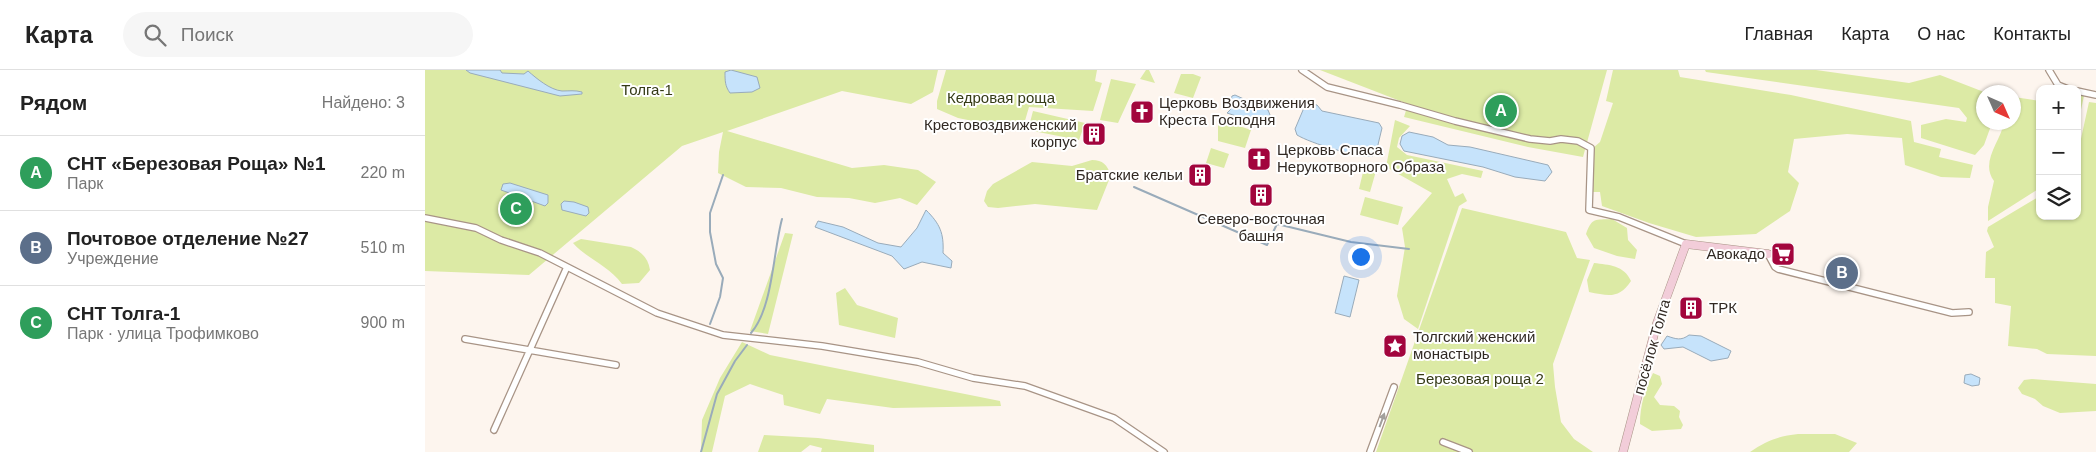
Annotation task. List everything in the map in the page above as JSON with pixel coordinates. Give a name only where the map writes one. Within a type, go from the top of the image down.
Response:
[{"type":"street","points":[[1301,70],[1327,87],[1455,121],[1530,139],[1550,141],[1565,139],[1581,142],[1591,148],[1589,210],[1599,214],[1619,217],[1686,244],[1768,254],[1778,269],[1952,313],[1969,312]]},
{"type":"street","points":[[2049,70],[2058,85]]},
{"type":"street","points":[[2081,92],[2096,95]]},
{"type":"street","points":[[425,218],[476,228],[501,240],[540,253],[657,313],[723,335],[822,346],[918,362],[973,378],[1025,386],[1114,418],[1165,452]]},
{"type":"street","name":"посёлок Толга","points":[[1623,452],[1657,322],[1686,244]]},
{"type":"street","points":[[494,430],[567,267]]},
{"type":"street","points":[[465,339],[616,365]]},
{"type":"street","points":[[1370,452],[1394,387]]},
{"type":"street","points":[[1443,442],[1469,452]]},
{"type":"green space","name":"Толга-1","points":[[425,70],[938,70],[933,92],[911,104],[842,91],[727,131],[852,168],[884,165],[918,170],[936,182],[917,205],[900,198],[875,203],[849,198],[817,197],[781,188],[746,187],[718,173],[719,152],[723,132],[682,146],[529,275],[425,271]]},
{"type":"green space","name":"Кедровая роща","points":[[946,70],[1097,70],[1095,81],[1102,83],[1093,111],[1029,107],[1022,131],[958,118],[937,109],[937,101]]},
{"type":"green space","points":[[1146,70],[1149,70],[1155,83],[1140,79]]},
{"type":"green space","points":[[1320,70],[1607,70],[1583,157],[1528,147],[1404,117],[1408,104]]},
{"type":"green space","points":[[1613,70],[1678,70],[1680,77],[1791,95],[1911,121],[1914,142],[1941,149],[1939,157],[1973,165],[1970,178],[1941,177],[1905,165],[1902,138],[1847,134],[1794,139],[1788,172],[1799,183],[1790,211],[1756,234],[1696,237],[1649,223],[1602,206],[1600,192],[1593,192],[1593,148],[1600,142],[1613,103],[1606,101]]},
{"type":"green space","points":[[1705,70],[1816,70],[1909,83],[1940,75],[1976,89],[1976,130],[1989,130],[1984,145],[1975,155],[1921,138],[1921,125],[1946,119],[1966,122],[1967,118],[1959,108],[1706,72]]},
{"type":"green space","points":[[1181,74],[1193,74],[1201,77],[1193,98],[1174,93]]},
{"type":"green space","points":[[1111,79],[1136,84],[1118,123],[1100,120]]},
{"type":"green space","points":[[2081,96],[2084,96],[2081,110]]},
{"type":"green space","points":[[2021,98],[2036,100],[2036,191],[1988,221],[1988,207],[1994,181],[1989,167],[1992,152],[2002,130],[2021,130]]},
{"type":"green space","points":[[2089,102],[2096,103],[2096,356],[2047,354],[2037,349],[2008,346],[2011,306],[1995,303],[1995,278],[1985,278],[1986,252],[1994,247],[1987,231],[1988,227],[2036,198],[2036,220],[2081,220],[2081,139]]},
{"type":"green space","points":[[1033,111],[1085,123],[1079,140],[1028,130]]},
{"type":"green space","points":[[1218,119],[1251,130],[1245,148],[1218,141]]},
{"type":"green space","points":[[1395,120],[1410,126],[1399,138],[1397,147],[1407,155],[1483,171],[1481,178],[1462,174],[1447,179],[1455,197],[1463,193],[1467,201],[1459,206],[1418,329],[1404,319],[1397,296],[1405,247],[1402,228],[1432,193],[1386,167]]},
{"type":"green space","points":[[1211,148],[1229,154],[1224,168],[1206,163]]},
{"type":"green space","points":[[1092,160],[1104,164],[1111,175],[1097,210],[1035,204],[998,208],[988,207],[984,201],[987,191],[993,184],[1032,162],[1072,166]]},
{"type":"green space","points":[[1364,168],[1376,171],[1370,192],[1359,189]]},
{"type":"green space","points":[[1365,197],[1403,207],[1398,225],[1360,215]]},
{"type":"green space","name":"Березовая роща 2","points":[[1462,208],[1566,232],[1577,258],[1590,260],[1553,364],[1561,422],[1574,439],[1593,452],[1376,452]]},
{"type":"green space","points":[[1612,219],[1627,228],[1628,240],[1637,250],[1635,259],[1617,256],[1594,248],[1586,234],[1590,225],[1595,220]]},
{"type":"green space","points":[[785,233],[793,234],[768,334],[750,331]]},
{"type":"green space","points":[[581,239],[631,247],[644,256],[650,270],[639,283],[622,284],[616,277],[573,243]]},
{"type":"green space","points":[[1594,263],[1610,265],[1620,269],[1631,281],[1622,291],[1613,295],[1589,292],[1587,280]]},
{"type":"green space","points":[[845,288],[857,305],[898,318],[895,338],[839,325],[836,293]]},
{"type":"green space","points":[[742,342],[770,355],[1000,401],[1001,406],[893,408],[827,399],[820,414],[784,405],[783,395],[750,384],[725,396],[712,452],[701,452],[702,420],[720,378]]},
{"type":"green space","points":[[1653,373],[1660,376],[1662,384],[1654,397],[1660,405],[1674,406],[1680,411],[1679,417],[1683,425],[1681,429],[1652,431],[1640,424],[1643,398]]},
{"type":"green space","points":[[2024,380],[2096,384],[2096,411],[2060,413],[2043,406],[2035,399],[2022,394],[2018,388]]},
{"type":"green space","points":[[1798,434],[1835,434],[1857,443],[1849,452],[1750,452],[1773,440]]},
{"type":"green space","points":[[764,435],[818,438],[874,445],[874,452],[821,452],[822,448],[810,445],[801,452],[758,452]]},
{"type":"water","points":[[466,70],[500,70],[502,73],[524,74],[528,71],[543,83],[557,90],[579,91],[582,94],[560,96],[470,73]]},
{"type":"water","points":[[731,70],[757,77],[760,88],[752,92],[730,93],[727,88],[725,72]]},
{"type":"water","points":[[1235,95],[1268,110],[1270,115],[1267,126],[1227,113],[1231,109],[1229,106],[1232,96]]},
{"type":"water","points":[[1306,103],[1317,105],[1322,111],[1379,123],[1382,128],[1376,153],[1373,156],[1366,156],[1346,152],[1312,142],[1297,135],[1295,129]]},
{"type":"water","points":[[1409,132],[1433,137],[1448,145],[1470,147],[1548,165],[1552,172],[1545,181],[1515,177],[1483,167],[1404,151],[1400,144],[1402,136]]},
{"type":"water","points":[[510,183],[548,195],[548,203],[545,206],[501,190],[503,184]]},
{"type":"water","points":[[564,201],[588,207],[589,213],[586,216],[562,210],[561,204]]},
{"type":"water","points":[[926,210],[940,229],[943,240],[943,253],[952,261],[951,268],[922,262],[904,269],[892,256],[815,227],[818,221],[843,227],[878,243],[901,247],[917,228]]},
{"type":"water","points":[[1344,276],[1359,280],[1350,317],[1335,313]]},
{"type":"water","points":[[1689,335],[1701,336],[1731,351],[1728,358],[1711,361],[1683,347],[1664,349],[1661,345],[1667,336],[1678,339]]},
{"type":"water","points":[[1971,374],[1980,378],[1979,385],[1972,386],[1964,383],[1965,375]]},
{"type":"waterway","points":[[710,324],[720,297],[723,278],[716,264],[710,232],[710,213],[723,175]]},
{"type":"waterway","points":[[1134,187],[1267,245],[1277,224],[1351,242],[1409,249]]},
{"type":"waterway","points":[[751,333],[764,309],[768,295],[782,219]]},
{"type":"waterway","points":[[701,452],[717,394],[735,361],[747,345]]},
{"type":"place","name":"СНТ «Березовая Роща» №1","points":[[1501,111]]},
{"type":"place","name":"Церковь Воздвижения Креста Господня","points":[[1142,112]]},
{"type":"place","name":"Крестовоздвиженский корпус","points":[[1094,134]]},
{"type":"place","name":"Церковь Спаса Нерукотворного Образа","points":[[1259,159]]},
{"type":"place","name":"Братские кельи","points":[[1200,175]]},
{"type":"place","name":"Северо-восточная башня","points":[[1261,195]]},
{"type":"place","name":"СНТ Толга-1","points":[[516,209]]},
{"type":"place","name":"Авокадо","points":[[1783,254]]},
{"type":"place","name":"Почтовое отделение №27","points":[[1842,273]]},
{"type":"place","name":"ТРК","points":[[1691,308]]},
{"type":"place","name":"Толгский женский монастырь","points":[[1395,346]]}]
